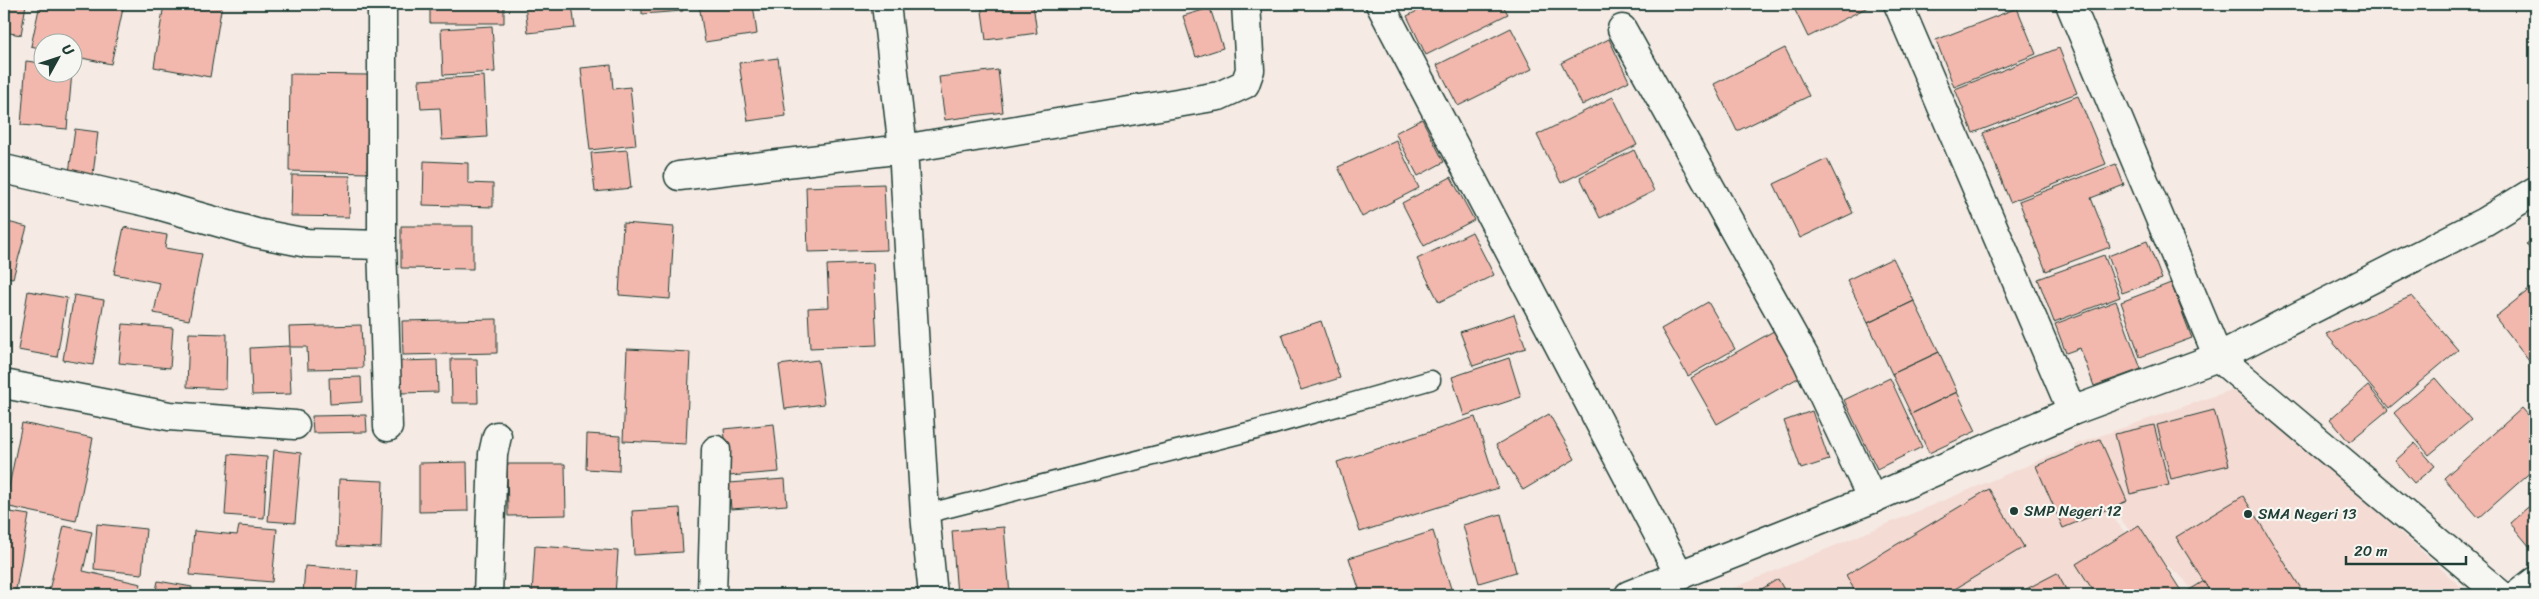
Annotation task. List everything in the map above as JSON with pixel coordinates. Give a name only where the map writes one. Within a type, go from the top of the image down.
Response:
[{"type":"street","points":[[382,4],[382,245],[388,427]]},
{"type":"street","points":[[886,4],[903,149],[925,514],[932,595]]},
{"type":"street","points":[[679,176],[903,149],[1219,96],[1236,90],[1245,84],[1250,70],[1246,4]]},
{"type":"street","points":[[1380,4],[1680,576]]},
{"type":"street","points":[[1898,4],[2072,411]]},
{"type":"street","points":[[2070,4],[2218,356],[2501,595]]},
{"type":"street","points":[[1622,29],[1807,361],[1872,499]]},
{"type":"street","points":[[4,169],[151,204],[264,235],[307,243],[382,245]]},
{"type":"street","points":[[1629,595],[1872,499],[2072,411],[2218,356],[2484,222],[2535,191]]},
{"type":"street","points":[[4,384],[169,416],[294,425]]},
{"type":"street","points":[[488,595],[493,454],[497,436]]},
{"type":"street","points":[[712,595],[716,450]]},
{"type":"street","points":[[2517,595],[2535,581]]},
{"type":"lane","points":[[925,514],[1256,430],[1431,380]]},
{"type":"shaded area","name":"SMA Negeri 13","points":[[2240,387],[2470,595],[2195,595],[2184,579],[2139,543],[2094,484],[2074,445]]},
{"type":"shaded area","name":"SMP Negeri 12","points":[[2062,451],[2126,534],[2166,595],[1717,595]]},
{"type":"building","points":[[7,4],[26,4],[21,35],[4,32]]},
{"type":"building","points":[[40,4],[124,4],[111,64],[82,58],[82,32],[34,32]]},
{"type":"building","points":[[164,4],[222,4],[210,77],[154,67]]},
{"type":"building","points":[[430,4],[504,4],[504,23],[430,23]]},
{"type":"building","points":[[525,4],[572,4],[575,28],[528,33]]},
{"type":"building","points":[[589,4],[637,4],[637,6],[589,9]]},
{"type":"building","points":[[642,4],[682,4],[683,11],[642,14]]},
{"type":"building","points":[[699,4],[753,4],[757,34],[705,42]]},
{"type":"building","points":[[981,4],[1033,4],[1037,33],[986,40]]},
{"type":"building","points":[[1432,4],[1502,4],[1508,14],[1426,55],[1407,16]]},
{"type":"building","points":[[1792,4],[1874,4],[1808,37]]},
{"type":"building","points":[[1210,8],[1223,48],[1196,57],[1183,16]]},
{"type":"building","points":[[2017,8],[2036,54],[1954,87],[1936,40]]},
{"type":"building","points":[[492,26],[495,72],[443,75],[441,29]]},
{"type":"building","points":[[1511,28],[1532,69],[1458,106],[1437,65]]},
{"type":"building","points":[[1609,39],[1629,81],[1582,105],[1561,63]]},
{"type":"building","points":[[1785,48],[1809,96],[1737,131],[1714,84]]},
{"type":"building","points":[[2059,48],[2077,93],[1973,133],[1955,89]]},
{"type":"building","points":[[778,58],[786,116],[748,121],[739,63]]},
{"type":"building","points":[[26,61],[32,62],[32,82],[71,82],[67,129],[21,125]]},
{"type":"building","points":[[611,65],[613,89],[630,87],[636,145],[590,150],[581,68]]},
{"type":"building","points":[[998,70],[1003,112],[945,120],[939,77]]},
{"type":"building","points":[[290,74],[368,75],[367,173],[289,171]]},
{"type":"building","points":[[484,76],[487,137],[442,140],[440,108],[421,109],[419,80]]},
{"type":"building","points":[[2078,96],[2106,164],[2010,202],[1983,133]]},
{"type":"building","points":[[1613,97],[1637,145],[1561,183],[1537,135]]},
{"type":"building","points":[[1422,119],[1444,162],[1418,176],[1395,133]]},
{"type":"building","points":[[75,129],[98,132],[93,175],[69,173]]},
{"type":"building","points":[[1396,140],[1419,188],[1362,217],[1338,167]]},
{"type":"building","points":[[627,150],[631,188],[595,192],[591,153]]},
{"type":"building","points":[[1634,150],[1654,191],[1600,218],[1580,177]]},
{"type":"building","points":[[1827,159],[1853,213],[1800,238],[1774,184]]},
{"type":"building","points":[[424,161],[468,163],[468,183],[493,184],[493,207],[423,205]]},
{"type":"building","points":[[2116,164],[2124,185],[2091,198],[2110,247],[2046,271],[2019,201]]},
{"type":"building","points":[[292,175],[350,176],[349,217],[291,216]]},
{"type":"building","points":[[1451,177],[1474,220],[1424,246],[1402,203]]},
{"type":"building","points":[[884,184],[887,250],[808,252],[806,187]]},
{"type":"building","points":[[4,221],[27,227],[13,278],[4,276]]},
{"type":"building","points":[[623,223],[674,227],[670,299],[619,295]]},
{"type":"building","points":[[401,226],[473,226],[473,269],[401,268]]},
{"type":"building","points":[[124,227],[167,235],[165,248],[202,254],[189,320],[154,313],[160,283],[114,274]]},
{"type":"building","points":[[1472,232],[1494,275],[1439,302],[1417,259]]},
{"type":"building","points":[[2535,238],[2535,256],[2526,244]]},
{"type":"building","points":[[2147,241],[2162,279],[2122,293],[2108,256]]},
{"type":"building","points":[[2104,255],[2120,297],[2054,322],[2038,279]]},
{"type":"building","points":[[1893,258],[1914,301],[1868,323],[1847,280]]},
{"type":"building","points":[[873,263],[877,345],[810,348],[808,308],[829,307],[827,265]]},
{"type":"building","points":[[2171,283],[2192,338],[2140,357],[2121,302]]},
{"type":"building","points":[[2535,285],[2535,356],[2529,361],[2495,317]]},
{"type":"building","points":[[28,291],[67,298],[57,357],[18,350]]},
{"type":"building","points":[[74,295],[104,300],[93,365],[63,360]]},
{"type":"building","points":[[2412,296],[2458,350],[2389,408],[2326,334]]},
{"type":"building","points":[[1914,301],[1939,352],[1892,374],[1868,323]]},
{"type":"building","points":[[2116,301],[2141,369],[2094,386],[2080,348],[2066,353],[2055,324]]},
{"type":"building","points":[[1708,302],[1735,349],[1688,376],[1661,329]]},
{"type":"building","points":[[1514,314],[1526,348],[1473,366],[1460,332]]},
{"type":"building","points":[[497,319],[497,353],[403,355],[402,321]]},
{"type":"building","points":[[1321,321],[1340,378],[1301,390],[1282,334]]},
{"type":"building","points":[[123,324],[173,328],[170,368],[119,363]]},
{"type":"building","points":[[361,325],[363,368],[308,369],[307,347],[290,347],[289,327]]},
{"type":"building","points":[[1779,328],[1805,374],[1717,424],[1691,378]]},
{"type":"building","points":[[189,333],[227,334],[226,389],[187,387]]},
{"type":"building","points":[[289,346],[291,394],[252,395],[250,348]]},
{"type":"building","points":[[627,349],[690,352],[686,444],[623,441]]},
{"type":"building","points":[[1939,352],[1957,392],[1911,414],[1892,374]]},
{"type":"building","points":[[1509,358],[1521,397],[1464,416],[1452,377]]},
{"type":"building","points":[[451,359],[477,359],[478,403],[452,403]]},
{"type":"building","points":[[437,360],[438,392],[401,393],[400,361]]},
{"type":"building","points":[[818,360],[824,404],[785,409],[779,365]]},
{"type":"building","points":[[361,377],[362,402],[330,404],[329,378]]},
{"type":"building","points":[[1890,378],[1922,447],[1877,469],[1844,400]]},
{"type":"building","points":[[2435,378],[2471,420],[2429,455],[2394,413]]},
{"type":"building","points":[[2368,386],[2388,410],[2349,442],[2330,419]]},
{"type":"building","points":[[1957,392],[1976,431],[1929,453],[1911,414]]},
{"type":"building","points":[[2522,408],[2535,423],[2535,468],[2479,518],[2444,478]]},
{"type":"building","points":[[2214,410],[2229,465],[2171,479],[2157,425]]},
{"type":"building","points":[[1812,411],[1829,460],[1801,469],[1784,421]]},
{"type":"building","points":[[1549,414],[1575,459],[1523,490],[1496,445]]},
{"type":"building","points":[[366,415],[367,432],[313,433],[312,416]]},
{"type":"building","points":[[1475,417],[1498,488],[1360,532],[1337,462]]},
{"type":"building","points":[[22,423],[93,438],[76,521],[5,506]]},
{"type":"building","points":[[774,424],[779,472],[729,476],[724,429]]},
{"type":"building","points":[[2154,425],[2169,485],[2130,494],[2115,434]]},
{"type":"building","points":[[587,434],[620,436],[619,471],[586,469]]},
{"type":"building","points":[[2100,439],[2127,501],[2063,528],[2036,466]]},
{"type":"building","points":[[2415,443],[2435,466],[2414,483],[2395,461]]},
{"type":"building","points":[[274,450],[301,453],[295,523],[268,521]]},
{"type":"building","points":[[229,454],[267,457],[264,518],[225,515]]},
{"type":"building","points":[[467,462],[468,511],[419,512],[419,463]]},
{"type":"building","points":[[507,464],[565,464],[566,515],[508,516]]},
{"type":"building","points":[[339,479],[383,481],[381,548],[337,546]]},
{"type":"building","points":[[785,479],[787,505],[731,509],[729,483]]},
{"type":"building","points":[[1989,489],[2024,547],[1945,595],[1857,595],[1846,575]]},
{"type":"building","points":[[2243,496],[2305,595],[2212,595],[2176,537]]},
{"type":"building","points":[[2535,501],[2535,553],[2510,523]]},
{"type":"building","points":[[680,508],[683,552],[634,555],[632,511]]},
{"type":"building","points":[[4,511],[29,515],[15,595],[4,595]]},
{"type":"building","points":[[1501,514],[1516,572],[1479,583],[1463,525]]},
{"type":"building","points":[[97,524],[146,529],[142,574],[94,569]]},
{"type":"building","points":[[2139,525],[2183,594],[2204,581],[2212,595],[2096,595],[2076,564]]},
{"type":"building","points":[[64,526],[92,532],[83,571],[141,584],[138,595],[48,595]]},
{"type":"building","points":[[239,526],[277,529],[272,582],[190,575],[194,531],[237,535]]},
{"type":"building","points":[[1004,527],[1010,595],[957,595],[952,531]]},
{"type":"building","points":[[1433,531],[1453,595],[1361,595],[1349,558]]},
{"type":"building","points":[[535,546],[618,551],[615,595],[532,593]]},
{"type":"building","points":[[305,566],[358,570],[356,595],[303,595]]},
{"type":"building","points":[[2057,573],[2069,595],[2015,595]]},
{"type":"building","points":[[1778,579],[1787,595],[1752,595]]},
{"type":"building","points":[[158,581],[192,587],[191,595],[155,595]]},
{"type":"place","name":"SMP Negeri 12","points":[[2014,511]]},
{"type":"place","name":"SMA Negeri 13","points":[[2248,514]]}]
